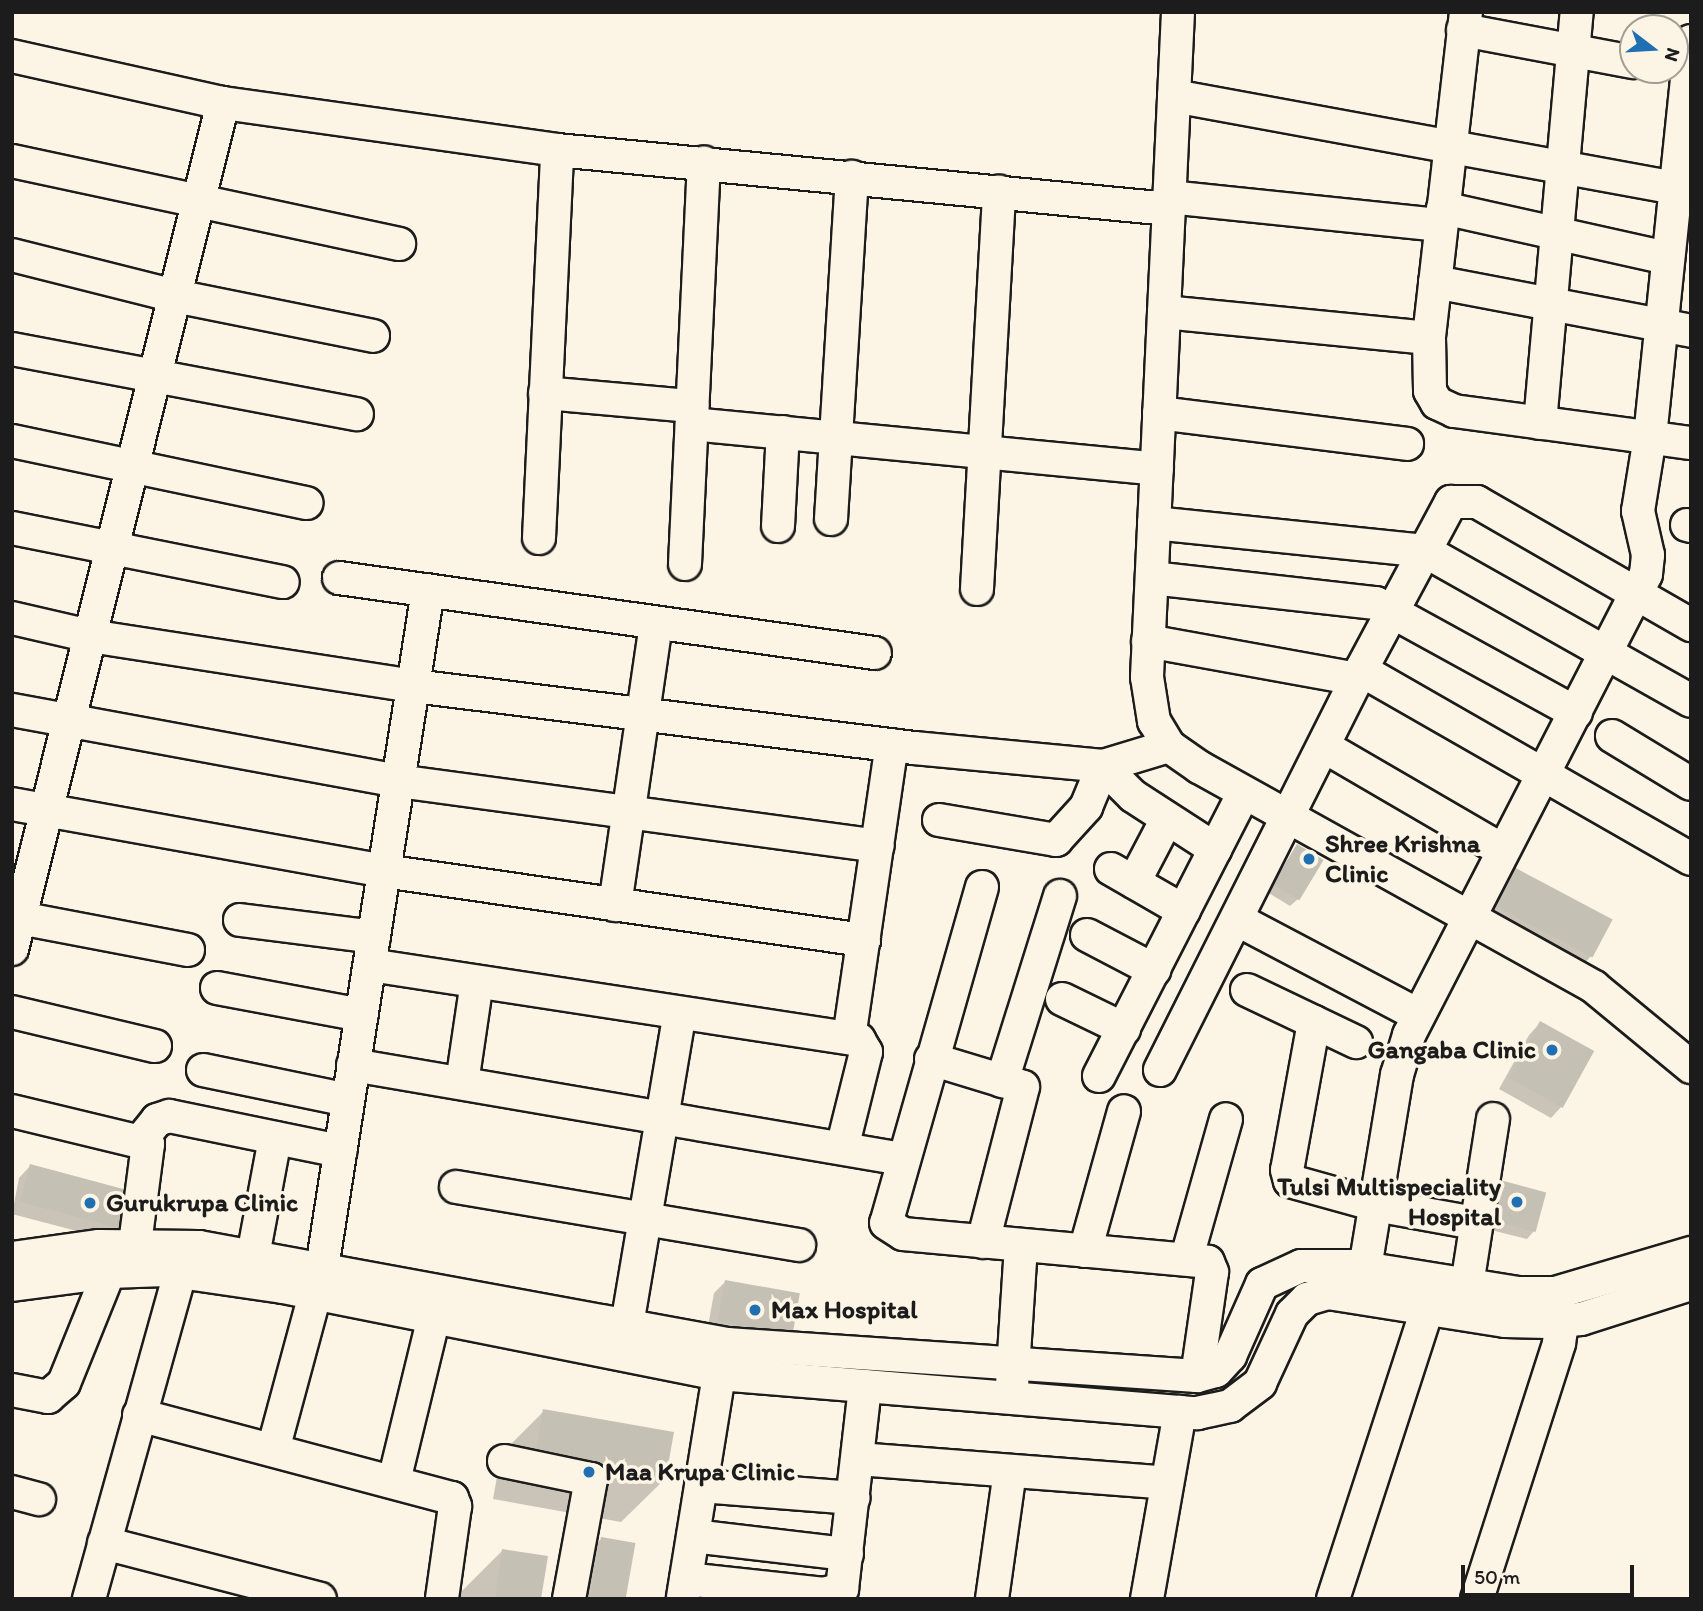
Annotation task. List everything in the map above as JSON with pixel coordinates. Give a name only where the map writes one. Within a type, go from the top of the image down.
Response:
[{"type":"street","points":[[1178,12],[1148,641],[1147,677],[1154,721],[1169,746],[1244,793],[1594,987],[1691,1067]]},
{"type":"street","points":[[1540,423],[1547,304],[1577,12]]},
{"type":"street","points":[[1619,60],[1571,51],[1464,21],[1429,338],[1430,391],[1437,403],[1454,411],[1691,443]]},
{"type":"street","points":[[12,56],[223,103],[557,150],[999,192],[1442,216],[1554,233],[1666,258]]},
{"type":"street","points":[[1365,1268],[1397,1075],[1418,1015],[1502,850],[1638,596],[1648,555],[1638,511],[1650,437],[1666,258],[1682,189],[1684,84]]},
{"type":"street","points":[[1174,96],[1682,189]]},
{"type":"street","points":[[188,950],[15,931],[223,103]]},
{"type":"street","points":[[539,538],[557,150]]},
{"type":"street","points":[[12,160],[399,244]]},
{"type":"street","points":[[685,564],[704,162]]},
{"type":"street","points":[[831,519],[852,177]]},
{"type":"street","points":[[977,589],[999,192]]},
{"type":"street","points":[[12,255],[175,296],[373,336]]},
{"type":"street","points":[[1435,282],[1691,331]]},
{"type":"street","points":[[1164,312],[1429,338]]},
{"type":"street","points":[[12,349],[154,379],[356,414]]},
{"type":"street","points":[[545,393],[783,432],[1157,469]]},
{"type":"street","points":[[1159,413],[1407,443]]},
{"type":"street","points":[[778,526],[783,432]]},
{"type":"street","points":[[12,441],[133,463],[307,503]]},
{"type":"street","points":[[1160,1070],[1291,818],[1359,674],[1451,502],[1463,498],[1477,502],[1691,625]]},
{"type":"street","points":[[1154,523],[1425,551],[1691,701]]},
{"type":"street","points":[[12,528],[111,551],[283,582]]},
{"type":"street","points":[[339,578],[875,653]]},
{"type":"street","points":[[1152,578],[1366,601],[1393,611],[1576,713]]},
{"type":"street","points":[[273,1450],[318,1281],[428,590]]},
{"type":"street","points":[[12,618],[90,636],[414,686],[892,745],[1103,766],[1124,763],[1169,746]]},
{"type":"street","points":[[615,905],[656,623]]},
{"type":"street","points":[[1148,641],[1359,674],[1691,859]]},
{"type":"street","points":[[12,710],[68,723],[398,781],[878,846]]},
{"type":"street","points":[[1612,736],[1691,785]]},
{"type":"street","points":[[849,1038],[892,745]]},
{"type":"street","points":[[1325,747],[1502,850]]},
{"type":"street","points":[[1103,766],[1133,796],[1215,849]]},
{"type":"street","points":[[939,820],[1056,840],[1086,807],[1103,766]]},
{"type":"street","points":[[1099,1076],[1244,793]]},
{"type":"street","points":[[12,804],[384,871],[864,940]]},
{"type":"street","points":[[1167,819],[1123,876],[1184,911]]},
{"type":"street","points":[[982,887],[886,1213],[892,1230],[1021,1247],[1187,1257],[1208,1262],[1212,1272],[1197,1376]]},
{"type":"street","points":[[1002,1081],[1060,896]]},
{"type":"street","points":[[240,919],[372,951],[477,982],[859,1040],[866,1052],[842,1148]]},
{"type":"street","points":[[1238,920],[1418,1015]]},
{"type":"street","points":[[1087,935],[1154,970]]},
{"type":"street","points":[[462,1083],[477,982]]},
{"type":"street","points":[[217,988],[361,1015]]},
{"type":"street","points":[[1247,990],[1356,1042]]},
{"type":"street","points":[[1062,999],[1124,1029]]},
{"type":"street","points":[[12,1012],[155,1046]]},
{"type":"street","points":[[627,1325],[680,1013]]},
{"type":"street","points":[[1314,1022],[1287,1170],[1290,1181],[1376,1205],[1475,1223]]},
{"type":"street","points":[[931,1059],[1023,1087],[983,1242]]},
{"type":"street","points":[[354,1065],[663,1115],[902,1159]]},
{"type":"street","points":[[203,1070],[348,1100]]},
{"type":"street","points":[[12,1111],[141,1140],[150,1149],[121,1254],[64,1383],[48,1397],[12,1390]]},
{"type":"street","points":[[1085,1251],[1124,1111]]},
{"type":"street","points":[[141,1140],[163,1116],[340,1151]]},
{"type":"street","points":[[1187,1257],[1226,1119]]},
{"type":"street","points":[[1468,1285],[1475,1223],[1493,1119]]},
{"type":"street","points":[[253,1256],[275,1138]]},
{"type":"street","points":[[456,1188],[799,1245]]},
{"type":"street","points":[[1012,1398],[1021,1247]]},
{"type":"street","points":[[12,1285],[121,1254],[180,1272],[318,1281],[627,1325],[723,1343],[1197,1376],[1216,1371],[1230,1356],[1262,1284],[1279,1273],[1320,1263],[1365,1268],[1506,1321],[1557,1307],[1691,1253]]},
{"type":"street","points":[[12,1258],[121,1254],[253,1256],[318,1281],[435,1317],[719,1374],[1197,1413],[1230,1406],[1260,1382],[1292,1314],[1307,1299],[1328,1293],[1429,1293],[1468,1285],[1557,1307],[1581,1320],[1691,1284]]},
{"type":"street","points":[[89,1599],[180,1272]]},
{"type":"street","points":[[1332,1599],[1429,1293]]},
{"type":"street","points":[[1477,1599],[1559,1343],[1557,1307]]},
{"type":"street","points":[[394,1481],[435,1317]]},
{"type":"street","points":[[723,1343],[684,1589],[836,1593],[845,1579],[865,1386]]},
{"type":"street","points":[[1147,1599],[1180,1412]]},
{"type":"street","points":[[139,1415],[446,1495],[455,1506],[442,1599]]},
{"type":"street","points":[[858,1459],[1167,1483]]},
{"type":"street","points":[[504,1461],[591,1479],[569,1599]]},
{"type":"street","points":[[992,1599],[1010,1471]]},
{"type":"street","points":[[701,1486],[854,1497]]},
{"type":"street","points":[[693,1536],[848,1554]]},
{"type":"street","points":[[104,1543],[320,1599]]},
{"type":"building","points":[[1297,844],[1324,860],[1299,900],[1273,884]]},
{"type":"building","points":[[1512,866],[1613,920],[1592,957],[1492,904]]},
{"type":"building","points":[[1540,1021],[1594,1051],[1563,1108],[1508,1078]]},
{"type":"building","points":[[30,1164],[133,1192],[123,1229],[20,1202]]},
{"type":"building","points":[[1496,1179],[1546,1192],[1536,1232],[1485,1219]]},
{"type":"building","points":[[725,1280],[800,1293],[793,1335],[718,1321]]},
{"type":"building","points":[[543,1409],[674,1432],[666,1479],[535,1456]]},
{"type":"building","points":[[601,1537],[635,1543],[626,1599],[590,1599]]},
{"type":"building","points":[[502,1549],[548,1556],[541,1599],[495,1599]]},
{"type":"place","name":"Shree Krishna Clinic","points":[[1309,859]]},
{"type":"place","name":"Gangaba Clinic","points":[[1552,1050]]},
{"type":"place","name":"Tulsi Multispeciality Hospital","points":[[1517,1202]]},
{"type":"place","name":"Gurukrupa Clinic","points":[[90,1203]]},
{"type":"place","name":"Max Hospital","points":[[755,1310]]},
{"type":"place","name":"Maa Krupa Clinic","points":[[589,1472]]}]
